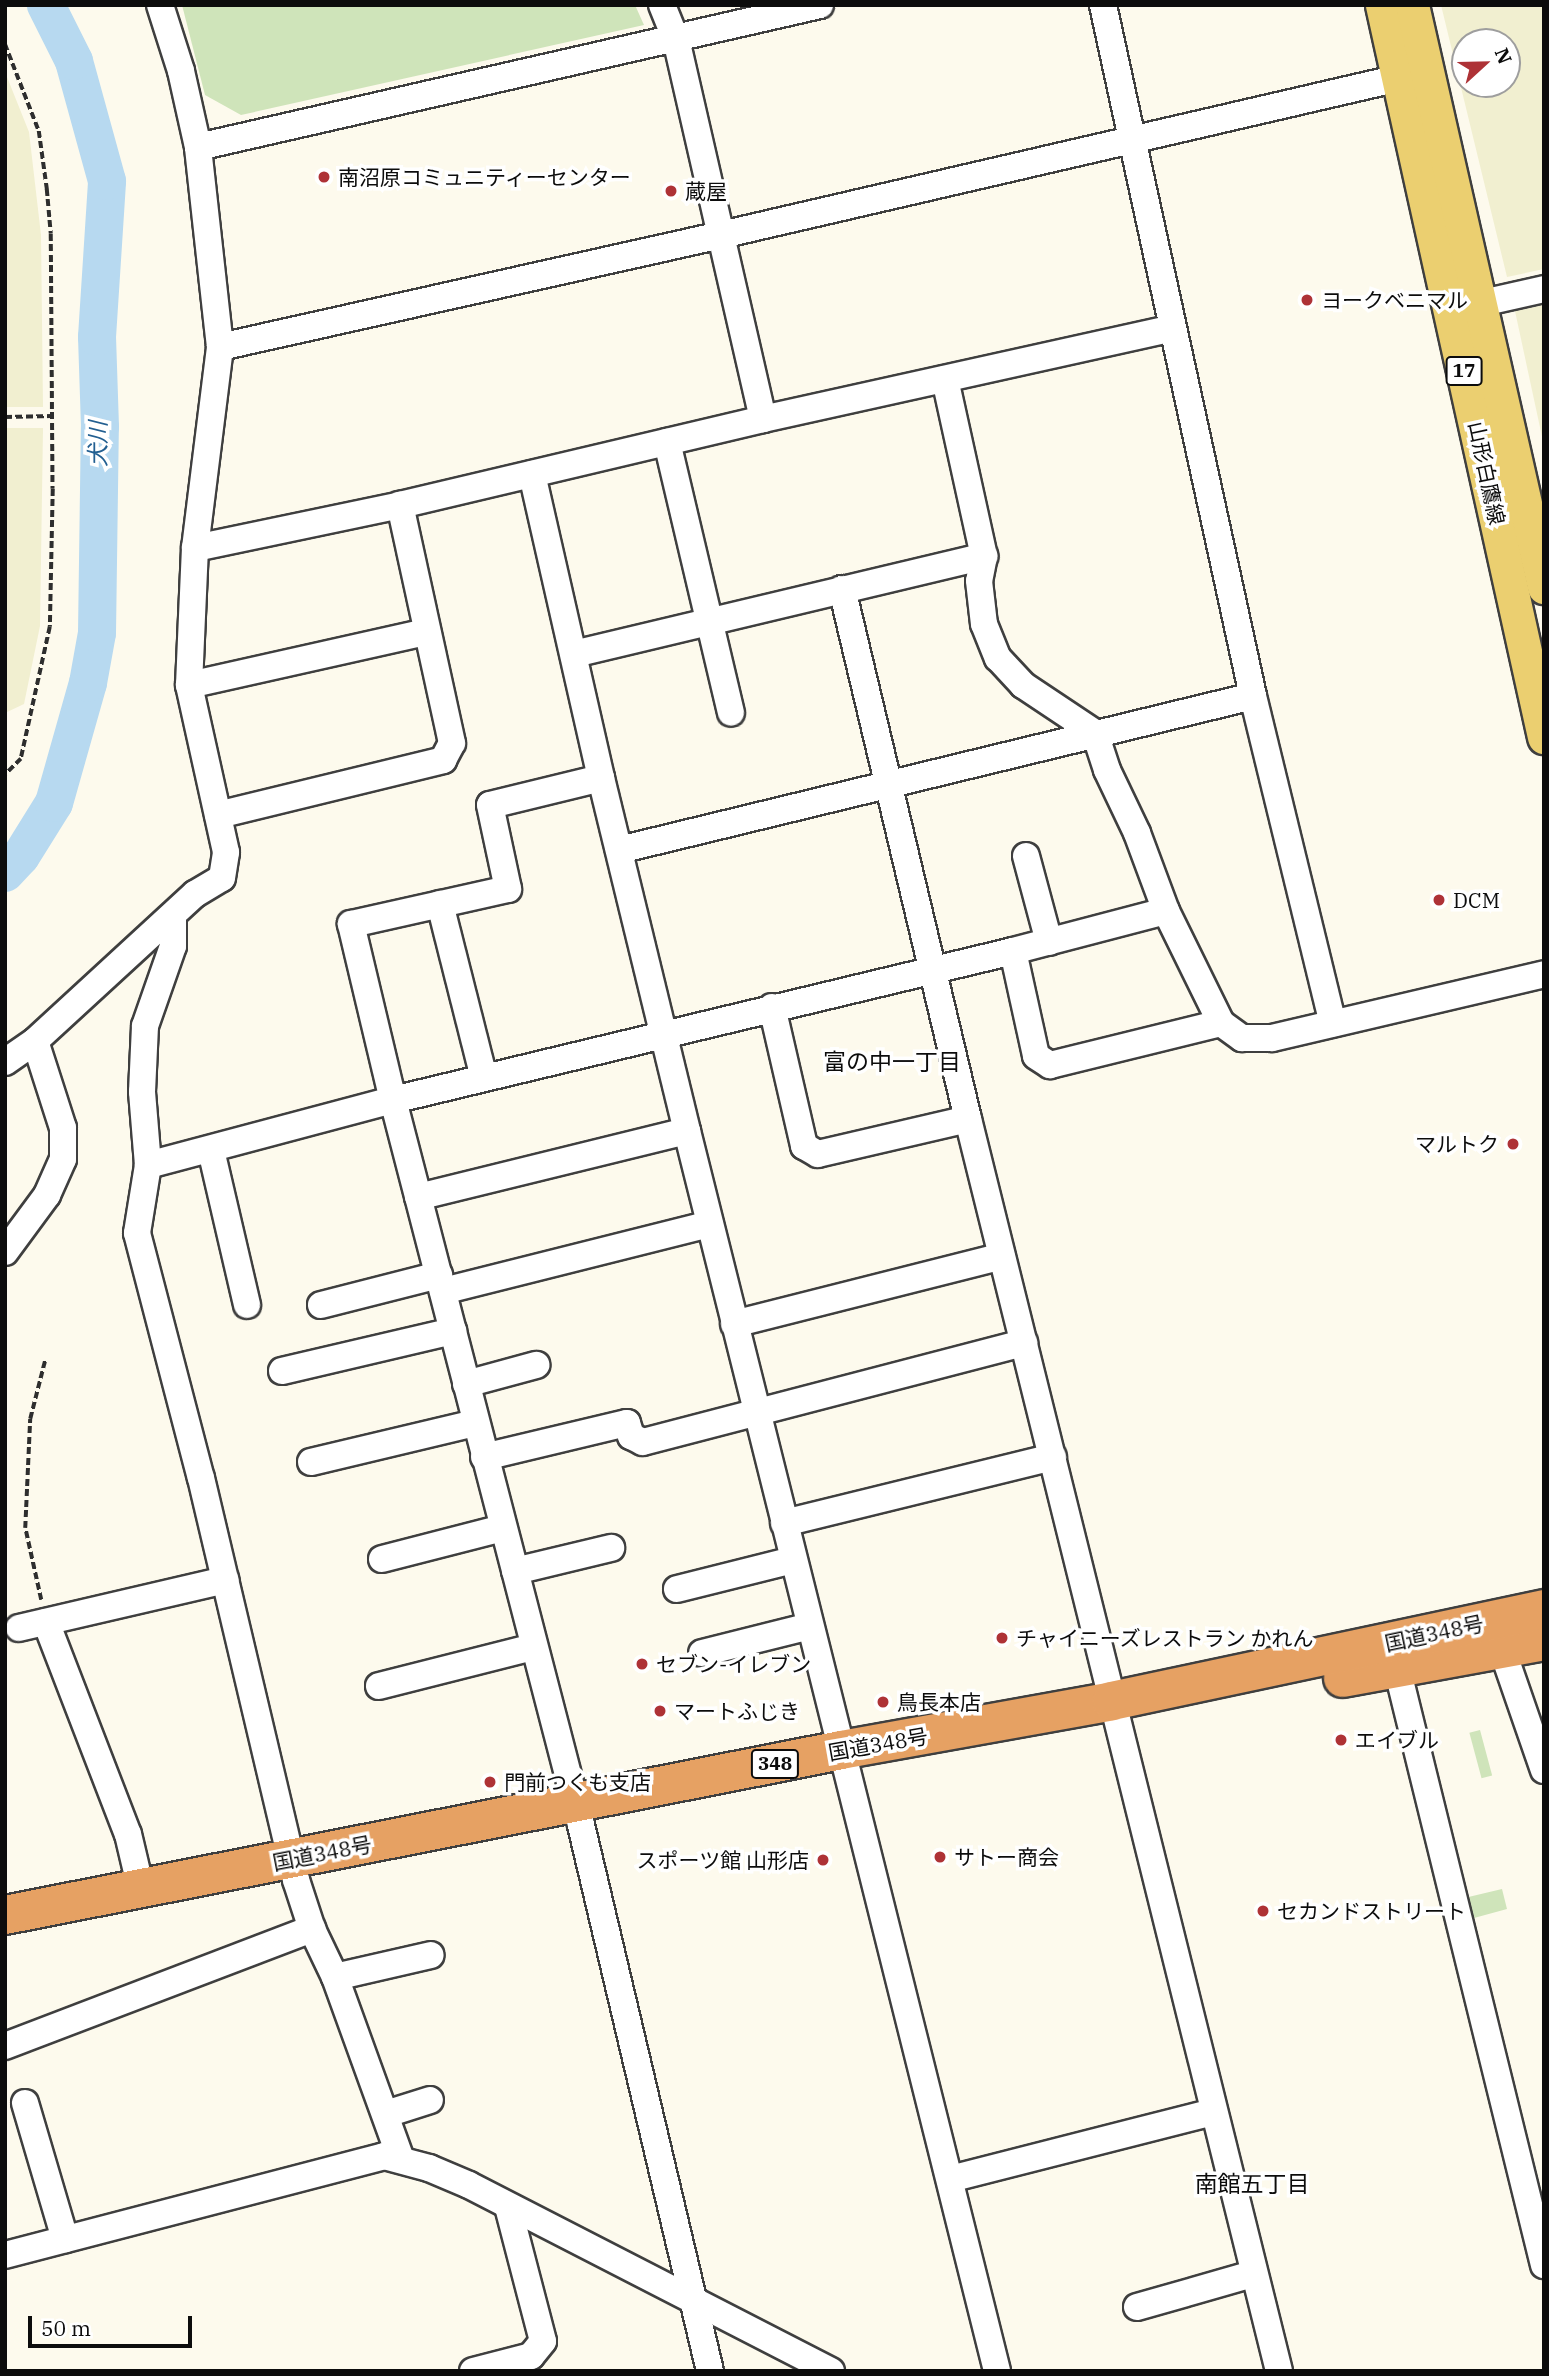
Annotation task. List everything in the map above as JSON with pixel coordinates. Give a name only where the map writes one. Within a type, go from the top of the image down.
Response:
[{"type":"highway","name":"国道348号","points":[[1115,1711],[1544,1609]]},
{"type":"highway","name":"国道348号","points":[[5,1935],[294,1870],[844,1761],[1115,1711],[1397,1668],[1544,1641]]},
{"type":"highway","name":"国道348号","points":[[5,1915],[141,1889],[294,1870]]},
{"type":"main road","name":"山形白鷹線","points":[[1382,5],[1414,74],[1482,303],[1544,587]]},
{"type":"main road","name":"山形白鷹線","points":[[1412,5],[1414,74],[1544,737]]},
{"type":"street","points":[[5,1062],[35,1041],[194,894],[222,878],[226,852],[188,685],[195,548],[220,346],[198,147],[181,71],[160,5]]},
{"type":"street","points":[[662,5],[676,39],[764,419]]},
{"type":"street","points":[[198,147],[820,5]]},
{"type":"street","points":[[1103,5],[1253,696],[1333,1023]]},
{"type":"street","points":[[220,346],[721,235],[1414,74]]},
{"type":"street","points":[[1482,303],[1544,289]]},
{"type":"street","points":[[195,548],[400,505],[764,419],[1172,328]]},
{"type":"street","points":[[945,379],[984,556],[979,582],[983,613],[998,658],[1023,685],[1095,733],[1107,770],[1137,832],[1166,911],[1221,1023],[1242,1038],[1272,1038],[1544,974]]},
{"type":"street","points":[[667,442],[731,713]]},
{"type":"street","points":[[532,474],[601,778],[734,1324],[997,2371]]},
{"type":"street","points":[[218,815],[443,760],[452,743],[400,505]]},
{"type":"street","points":[[574,654],[984,556]]},
{"type":"street","points":[[842,589],[968,1119],[1279,2371]]},
{"type":"street","points":[[188,685],[426,632]]},
{"type":"street","points":[[619,850],[1253,696]]},
{"type":"street","points":[[601,778],[490,805],[508,889],[351,924],[475,1423],[578,1814],[710,2371]]},
{"type":"street","points":[[1026,856],[1049,942]]},
{"type":"street","points":[[440,904],[484,1078]]},
{"type":"street","points":[[148,1165],[393,1100],[1013,951],[1166,911]]},
{"type":"street","points":[[173,916],[173,946],[145,1026],[142,1092],[148,1165],[136,1233],[226,1580],[294,1870],[312,1929],[335,1977],[401,2159]]},
{"type":"street","points":[[1013,951],[1036,1056],[1050,1065],[1221,1023]]},
{"type":"street","points":[[772,1007],[804,1146],[818,1154],[968,1119]]},
{"type":"street","points":[[5,1252],[47,1195],[63,1159],[62,1129],[35,1041]]},
{"type":"street","points":[[418,1197],[687,1131]]},
{"type":"street","points":[[211,1150],[247,1305]]},
{"type":"street","points":[[321,1305],[441,1283],[710,1224]]},
{"type":"street","points":[[734,1324],[1002,1256]]},
{"type":"street","points":[[282,1371],[453,1331]]},
{"type":"street","points":[[484,1457],[626,1423],[631,1436],[643,1441],[1024,1343]]},
{"type":"street","points":[[466,1384],[536,1365]]},
{"type":"street","points":[[311,1462],[475,1423]]},
{"type":"street","points":[[784,1523],[1053,1457]]},
{"type":"street","points":[[382,1559],[503,1528]]},
{"type":"street","points":[[515,1572],[611,1548]]},
{"type":"street","points":[[677,1589],[793,1560]]},
{"type":"street","points":[[19,1628],[226,1580]]},
{"type":"street","points":[[46,1622],[128,1834],[141,1889]]},
{"type":"street","points":[[702,1653],[810,1626]]},
{"type":"street","points":[[379,1686],[533,1647]]},
{"type":"street","points":[[1502,1649],[1544,1770]]},
{"type":"street","points":[[1397,1668],[1544,2265]]},
{"type":"street","points":[[5,2046],[312,1929]]},
{"type":"street","points":[[335,1977],[431,1955]]},
{"type":"street","points":[[386,2113],[430,2100]]},
{"type":"street","points":[[25,2103],[65,2239]]},
{"type":"street","points":[[950,2179],[1213,2112]]},
{"type":"street","points":[[5,2255],[360,2160],[384,2156],[401,2159],[469,2185],[831,2371]]},
{"type":"street","points":[[473,2371],[531,2356],[543,2341],[508,2207]]},
{"type":"street","points":[[1137,2307],[1253,2274]]},
{"type":"path","points":[[5,44],[38,131],[47,188],[51,234],[53,416],[50,627],[21,759],[5,775]]},
{"type":"path","points":[[5,417],[53,416]]},
{"type":"path","points":[[45,1360],[30,1419],[25,1528],[46,1622]]},
{"type":"shaded area","points":[[1441,5],[1544,5],[1544,269],[1507,277],[1464,98],[1521,98],[1521,28],[1451,28],[1451,46]]},
{"type":"shaded area","points":[[5,72],[29,132],[41,235],[43,407],[5,407]]},
{"type":"shaded area","points":[[1544,305],[1544,446],[1515,311]]},
{"type":"shaded area","points":[[5,428],[43,428],[40,626],[24,704],[5,713]]},
{"type":"green space","points":[[182,5],[635,5],[644,25],[241,115],[205,95]]},
{"type":"green space","points":[[1480,1730],[1492,1775],[1482,1778],[1469,1733]]},
{"type":"green space","points":[[1502,1889],[1507,1909],[1474,1918],[1482,1951],[1474,1953],[1460,1899]]},
{"type":"waterway","name":"犬川","points":[[5,873],[21,856],[54,803],[88,683],[97,633],[100,427],[97,337],[107,181],[74,61],[46,5]]},
{"type":"place","name":"南沼原コミュニティーセンター","points":[[324,177]]},
{"type":"place","name":"蔵屋","points":[[671,191]]},
{"type":"place","name":"ヨークベニマル","points":[[1307,300]]},
{"type":"place","name":"DCM","points":[[1439,900]]},
{"type":"place","name":"マルトク","points":[[1513,1144]]},
{"type":"place","name":"チャイニーズレストラン かれん","points":[[1002,1638]]},
{"type":"place","name":"セブン-イレブン","points":[[642,1664]]},
{"type":"place","name":"鳥長本店","points":[[883,1702]]},
{"type":"place","name":"マートふじき","points":[[660,1711]]},
{"type":"place","name":"エイブル","points":[[1341,1740]]},
{"type":"place","name":"門前つくも支店","points":[[490,1782]]},
{"type":"place","name":"サトー商会","points":[[940,1857]]},
{"type":"place","name":"スポーツ館 山形店","points":[[823,1860]]},
{"type":"place","name":"セカンドストリート","points":[[1263,1911]]},
{"type":"district","name":"富の中一丁目","points":[[892,1061]]},
{"type":"district","name":"南館五丁目","points":[[1252,2183]]}]
